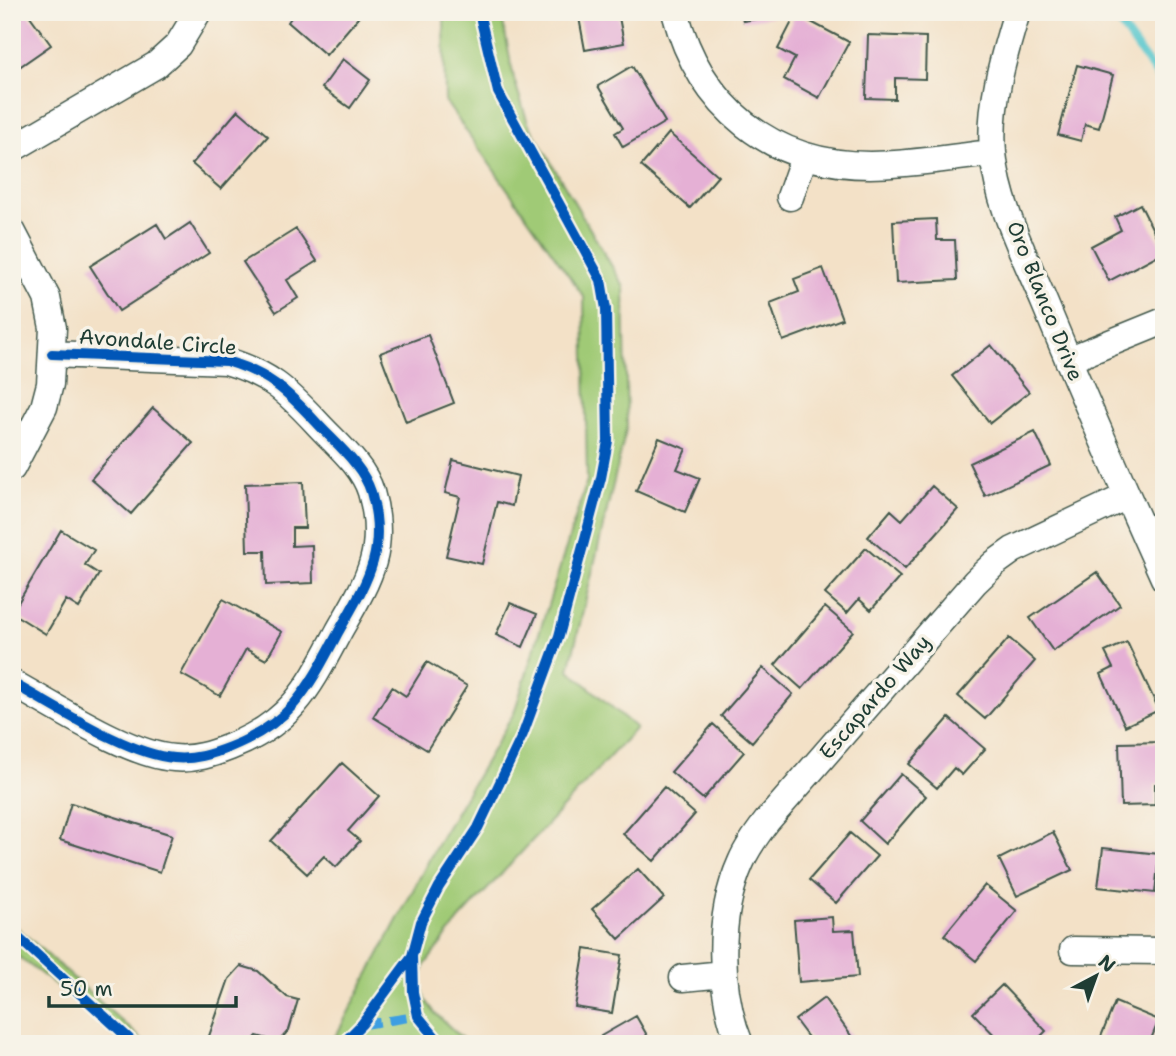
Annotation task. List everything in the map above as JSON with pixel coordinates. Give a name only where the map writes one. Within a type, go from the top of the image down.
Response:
[{"type":"street","points":[[12,149],[156,65],[178,45],[198,12]]},
{"type":"street","points":[[675,12],[688,51],[727,110],[776,145],[804,157],[834,163],[871,165],[993,153]]},
{"type":"street","name":"Oro Blanco Drive","points":[[1017,12],[998,78],[994,116],[993,153],[1004,201],[1068,360],[1164,578]]},
{"type":"street","points":[[790,197],[804,157]]},
{"type":"street","points":[[12,231],[47,298],[53,328],[50,384],[44,407],[12,468]]},
{"type":"street","points":[[1068,360],[1164,321]]},
{"type":"street","name":"Avondale Circle","points":[[12,683],[119,741],[151,755],[197,758],[220,751],[271,726],[293,707],[311,682],[365,586],[374,565],[377,542],[370,490],[359,468],[286,390],[268,377],[248,367],[226,361],[52,354]]},
{"type":"street","name":"Escapardo Way","points":[[740,1044],[729,1007],[724,974],[724,940],[733,885],[741,863],[766,821],[975,582],[995,563],[1013,550],[1127,496]]},
{"type":"street","points":[[1073,950],[1164,951]]},
{"type":"street","points":[[683,978],[724,974]]},
{"type":"green space","points":[[444,12],[501,12],[514,79],[528,123],[624,287],[627,426],[569,670],[636,728],[460,919],[424,966],[420,981],[425,999],[435,1013],[468,1044],[365,1044],[358,1038],[353,1044],[327,1044],[337,1034],[439,841],[514,713],[587,481],[584,297],[445,101]]},
{"type":"green space","points":[[12,923],[147,1044],[124,1044],[80,1003],[12,952]]},
{"type":"building","points":[[12,12],[27,12],[51,45],[12,72]]},
{"type":"building","points":[[295,12],[363,12],[326,55],[288,22]]},
{"type":"building","points":[[578,12],[618,12],[624,43],[585,50]]},
{"type":"building","points":[[741,12],[787,12],[787,14],[743,21]]},
{"type":"building","points":[[796,14],[849,42],[819,98],[784,79],[795,58],[778,49]]},
{"type":"building","points":[[868,35],[926,37],[925,79],[895,78],[895,99],[866,98]]},
{"type":"building","points":[[343,59],[370,80],[350,108],[322,88]]},
{"type":"building","points":[[1077,65],[1113,75],[1099,128],[1085,124],[1081,141],[1058,135]]},
{"type":"building","points":[[632,66],[665,122],[623,147],[615,133],[623,128],[598,86]]},
{"type":"building","points":[[238,110],[268,136],[221,189],[192,164]]},
{"type":"building","points":[[669,133],[718,176],[690,208],[641,166]]},
{"type":"building","points":[[1140,204],[1164,252],[1109,281],[1091,246],[1121,230],[1115,217]]},
{"type":"building","points":[[936,219],[937,240],[955,240],[957,280],[896,283],[893,221]]},
{"type":"building","points":[[190,223],[209,253],[119,311],[90,266],[157,224],[166,239]]},
{"type":"building","points":[[296,229],[317,261],[287,280],[298,298],[276,312],[243,262]]},
{"type":"building","points":[[823,268],[842,319],[783,341],[770,303],[799,292],[794,279]]},
{"type":"building","points":[[428,335],[454,403],[406,422],[380,353]]},
{"type":"building","points":[[991,345],[1029,392],[990,423],[952,376]]},
{"type":"building","points":[[1164,397],[1164,412],[1158,400]]},
{"type":"building","points":[[153,408],[193,443],[131,514],[91,479]]},
{"type":"building","points":[[1035,432],[1051,465],[985,496],[969,463]]},
{"type":"building","points":[[659,438],[686,449],[677,469],[700,478],[685,512],[636,491]]},
{"type":"building","points":[[453,460],[518,476],[512,506],[497,502],[482,564],[446,556],[460,497],[445,493]]},
{"type":"building","points":[[303,482],[305,528],[292,528],[292,546],[312,545],[313,583],[266,585],[265,551],[247,551],[245,484]]},
{"type":"building","points":[[932,486],[958,509],[905,569],[868,537],[891,510],[902,520]]},
{"type":"building","points":[[61,530],[94,550],[85,565],[99,574],[79,608],[66,600],[46,634],[12,613]]},
{"type":"building","points":[[866,548],[900,577],[871,610],[859,599],[847,613],[825,594]]},
{"type":"building","points":[[1097,572],[1120,605],[1053,651],[1030,618]]},
{"type":"building","points":[[223,599],[282,632],[266,660],[246,649],[220,696],[181,674]]},
{"type":"building","points":[[510,603],[537,614],[523,647],[496,635]]},
{"type":"building","points":[[825,607],[853,631],[802,689],[775,665]]},
{"type":"building","points":[[1009,638],[1035,661],[985,719],[958,696]]},
{"type":"building","points":[[1127,642],[1159,710],[1125,726],[1101,674],[1113,668],[1105,652]]},
{"type":"building","points":[[427,662],[467,686],[427,750],[373,717],[392,687],[406,696]]},
{"type":"building","points":[[763,668],[793,694],[752,742],[721,716]]},
{"type":"building","points":[[949,718],[985,749],[962,775],[954,768],[937,788],[909,764]]},
{"type":"building","points":[[713,724],[744,752],[703,799],[671,772]]},
{"type":"building","points":[[1164,742],[1164,784],[1155,784],[1155,805],[1121,806],[1119,743]]},
{"type":"building","points":[[342,763],[379,796],[348,831],[360,841],[336,867],[324,856],[307,874],[271,841]]},
{"type":"building","points":[[901,774],[926,796],[885,844],[860,821]]},
{"type":"building","points":[[664,787],[695,814],[654,861],[623,834]]},
{"type":"building","points":[[71,803],[172,835],[160,872],[60,840]]},
{"type":"building","points":[[1053,832],[1072,870],[1017,896],[999,859]]},
{"type":"building","points":[[850,833],[877,856],[836,903],[809,880]]},
{"type":"building","points":[[1103,848],[1159,854],[1155,893],[1098,887]]},
{"type":"building","points":[[638,869],[664,898],[619,939],[592,909]]},
{"type":"building","points":[[985,885],[1017,911],[976,961],[944,935]]},
{"type":"building","points":[[832,917],[833,931],[854,930],[858,977],[799,982],[794,920]]},
{"type":"building","points":[[585,949],[622,955],[612,1013],[575,1007]]},
{"type":"building","points":[[241,966],[258,971],[287,997],[298,1000],[289,1030],[278,1042],[257,1036],[250,1044],[214,1044],[208,1039],[229,979]]},
{"type":"building","points":[[1002,985],[1046,1031],[1033,1044],[1003,1044],[973,1013]]},
{"type":"building","points":[[824,998],[857,1044],[813,1044],[795,1020]]},
{"type":"building","points":[[1115,1002],[1159,1020],[1149,1044],[1098,1044]]},
{"type":"building","points":[[636,1016],[652,1044],[606,1044],[601,1036]]},
{"type":"waterway","points":[[1111,12],[1164,85]]},
{"type":"marked path","points":[[362,1025],[418,1016]]},
{"type":"cycle path","points":[[441,1044],[418,1016],[413,992],[412,956],[421,922],[439,887],[478,828],[523,734],[559,636],[601,478],[608,441],[606,309],[601,280],[498,92],[479,12]]},
{"type":"cycle path","points":[[12,683],[114,739],[156,755],[189,758],[223,750],[269,726],[297,701],[358,597],[376,549],[376,513],[371,492],[362,473],[296,401],[265,377],[226,361],[52,354]]},
{"type":"cycle path","points":[[12,932],[135,1044]]},
{"type":"cycle path","points":[[342,1044],[362,1024],[412,956]]}]
